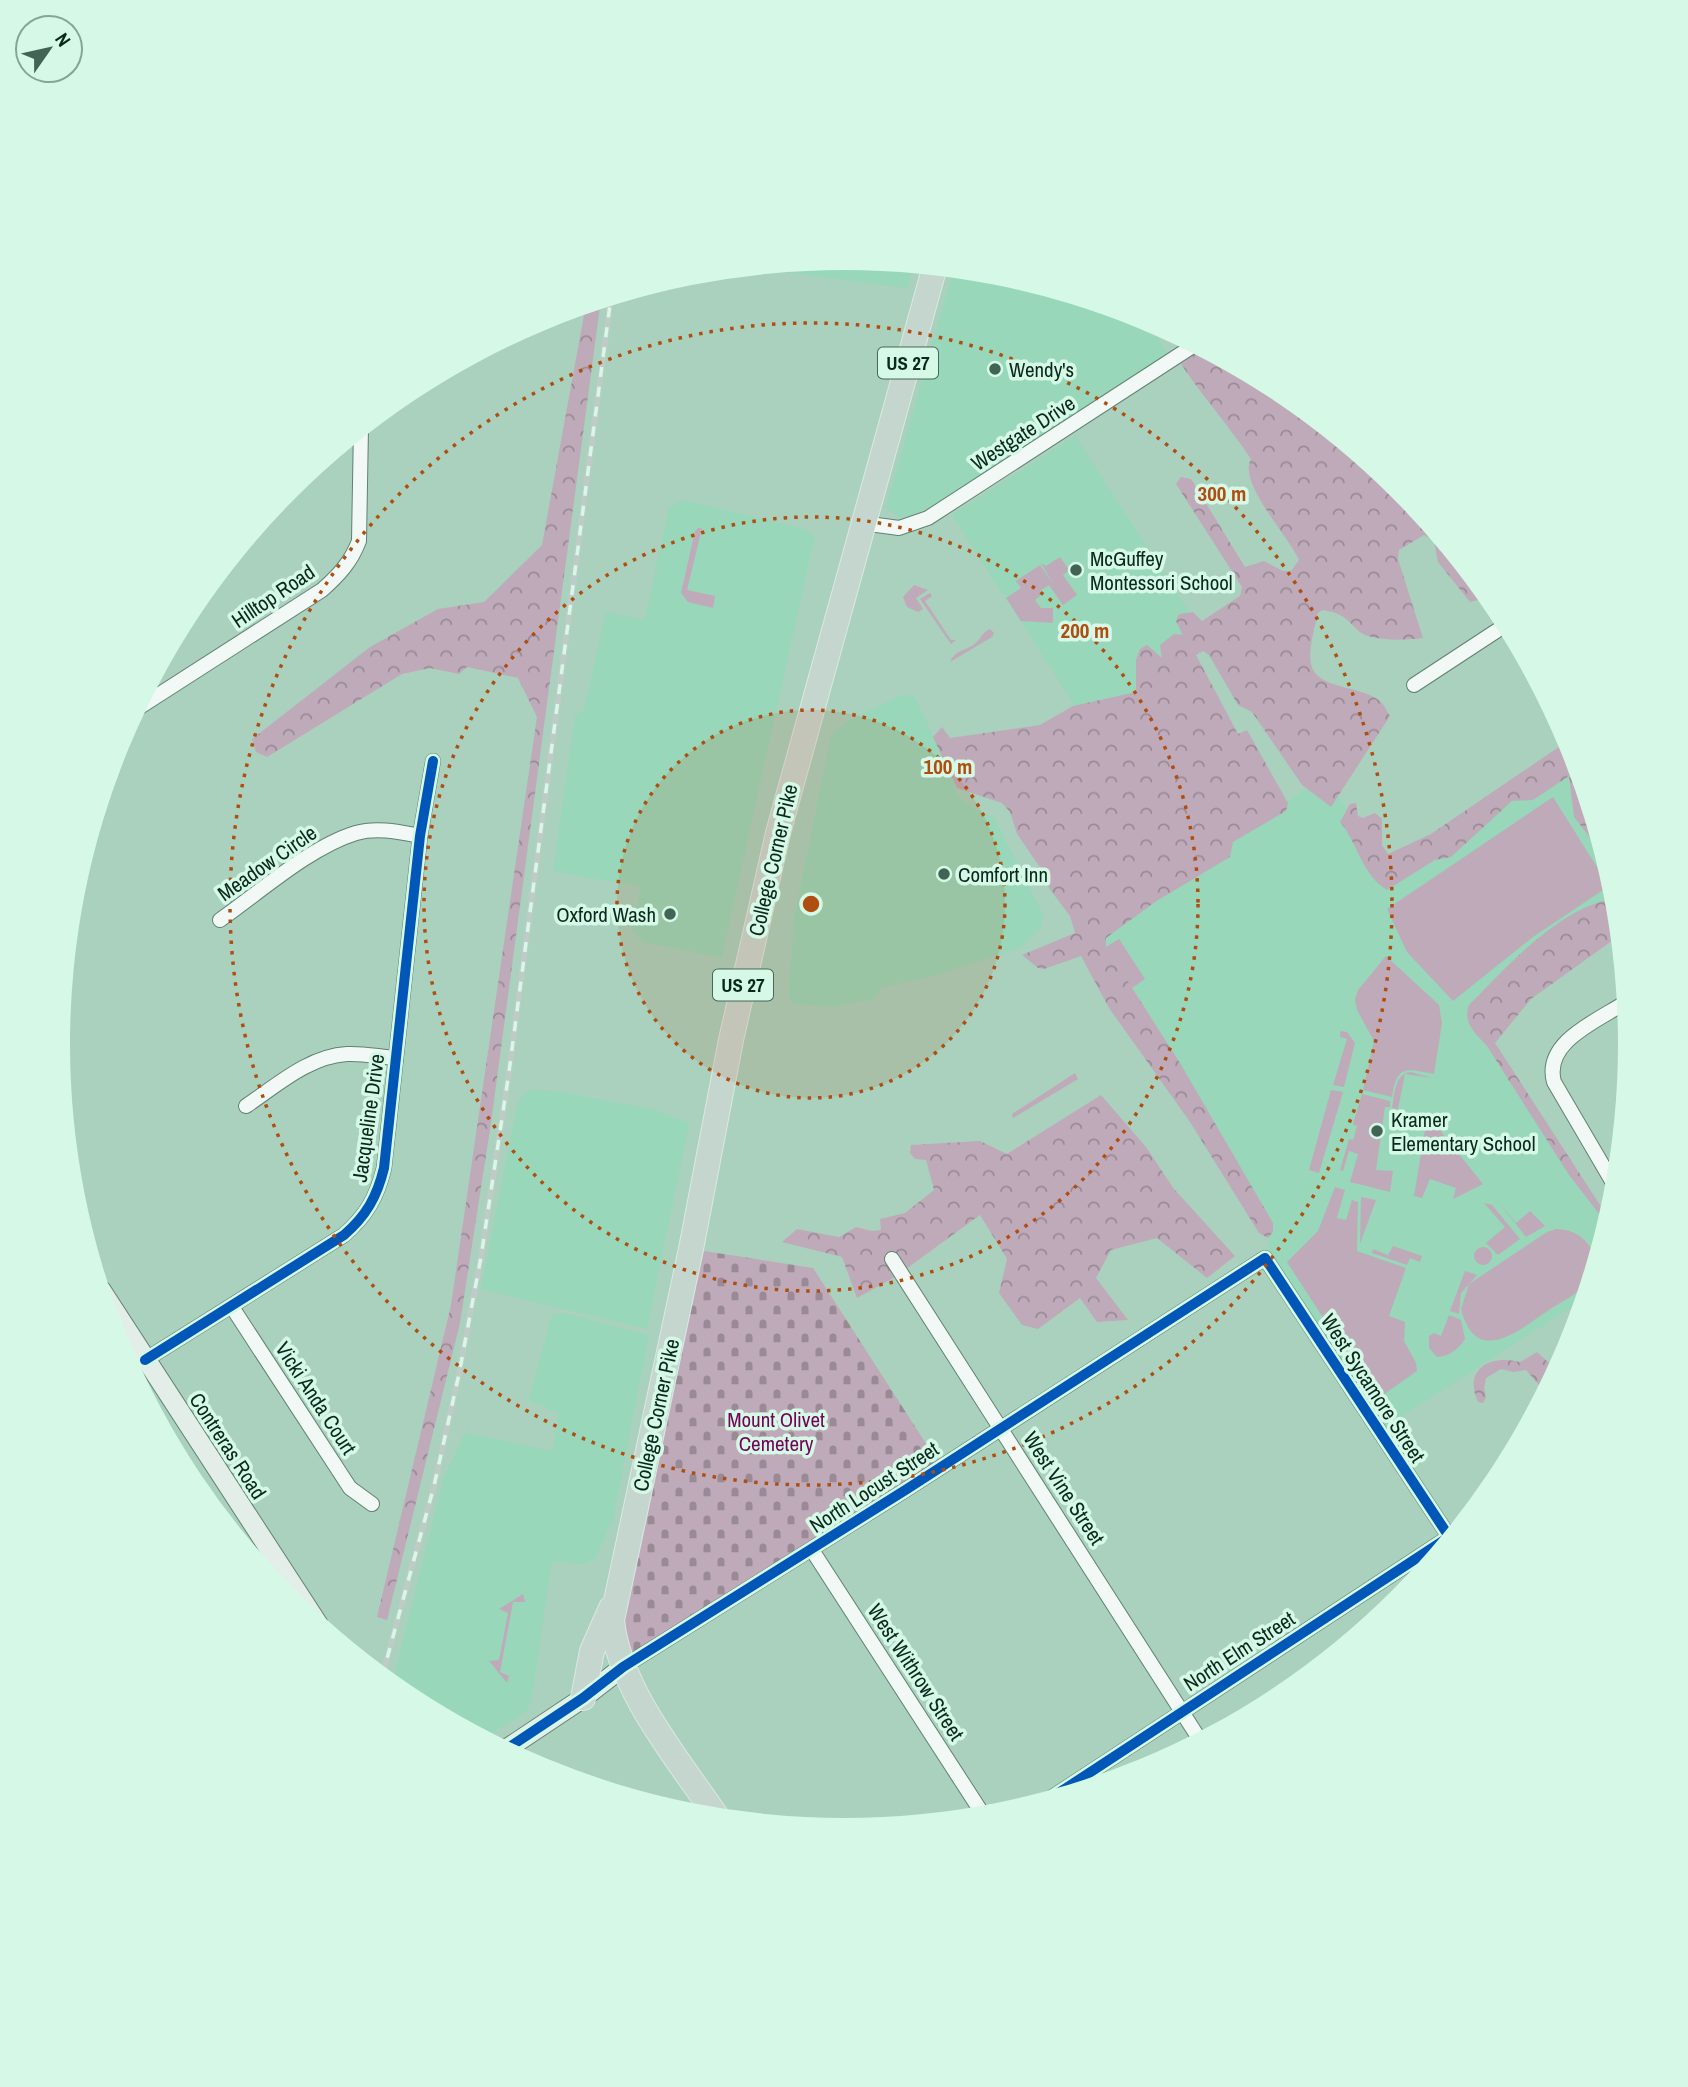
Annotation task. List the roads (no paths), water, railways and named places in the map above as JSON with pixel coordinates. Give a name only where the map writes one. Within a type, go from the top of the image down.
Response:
[{"type":"highway","name":"College Corner Pike","points":[[623,1667],[614,1637],[615,1601],[654,1430],[737,1014],[781,821],[933,275]]},
{"type":"highway","points":[[583,1698],[592,1651],[603,1620],[615,1601]]},
{"type":"highway","name":"US 27","points":[[623,1667],[710,1806]]},
{"type":"street","name":"Westgate Drive","points":[[862,523],[899,527],[928,518],[1187,350]]},
{"type":"street","name":"Hilltop Road","points":[[151,700],[322,590],[339,575],[353,556],[359,541],[361,439]]},
{"type":"street","points":[[1414,685],[1498,630]]},
{"type":"street","name":"Jacqueline Drive","points":[[145,1360],[344,1235],[370,1208],[384,1168],[420,836],[433,761]]},
{"type":"street","name":"Meadow Circle","points":[[220,920],[328,844],[358,832],[386,830],[420,836]]},
{"type":"street","points":[[1607,1172],[1554,1083],[1550,1070],[1553,1057],[1566,1042],[1617,1008]]},
{"type":"street","points":[[246,1105],[305,1067],[327,1057],[348,1054],[396,1058]]},
{"type":"street","name":"North Locust Street","points":[[514,1743],[583,1698],[623,1667],[812,1550],[1265,1258]]},
{"type":"street","name":"West Sycamore Street","points":[[1265,1258],[1445,1531]]},
{"type":"street","name":"West Vine Street","points":[[892,1259],[1195,1733]]},
{"type":"street","name":"Vicki Anda Court","points":[[232,1307],[350,1488],[372,1504]]},
{"type":"street","name":"Contreras Road","points":[[124,1326],[269,1561]]},
{"type":"street","name":"West Withrow Street","points":[[812,1550],[977,1806]]},
{"type":"street","name":"North Elm Street","points":[[1077,1781],[1428,1552]]},
{"type":"railway","points":[[385,1666],[434,1486],[481,1257],[509,1072],[610,306]]},
{"type":"place","name":"Wendy's","points":[[995,369]]},
{"type":"place","name":"McGuffey Montessori School","points":[[1076,570]]},
{"type":"place","name":"Comfort Inn","points":[[944,874]]},
{"type":"place","name":"Oxford Wash","points":[[670,914]]},
{"type":"place","name":"Kramer Elementary School","points":[[1377,1131]]},
{"type":"park label","name":"Mount Olivet Cemetery","points":[[776,1431]]}]
